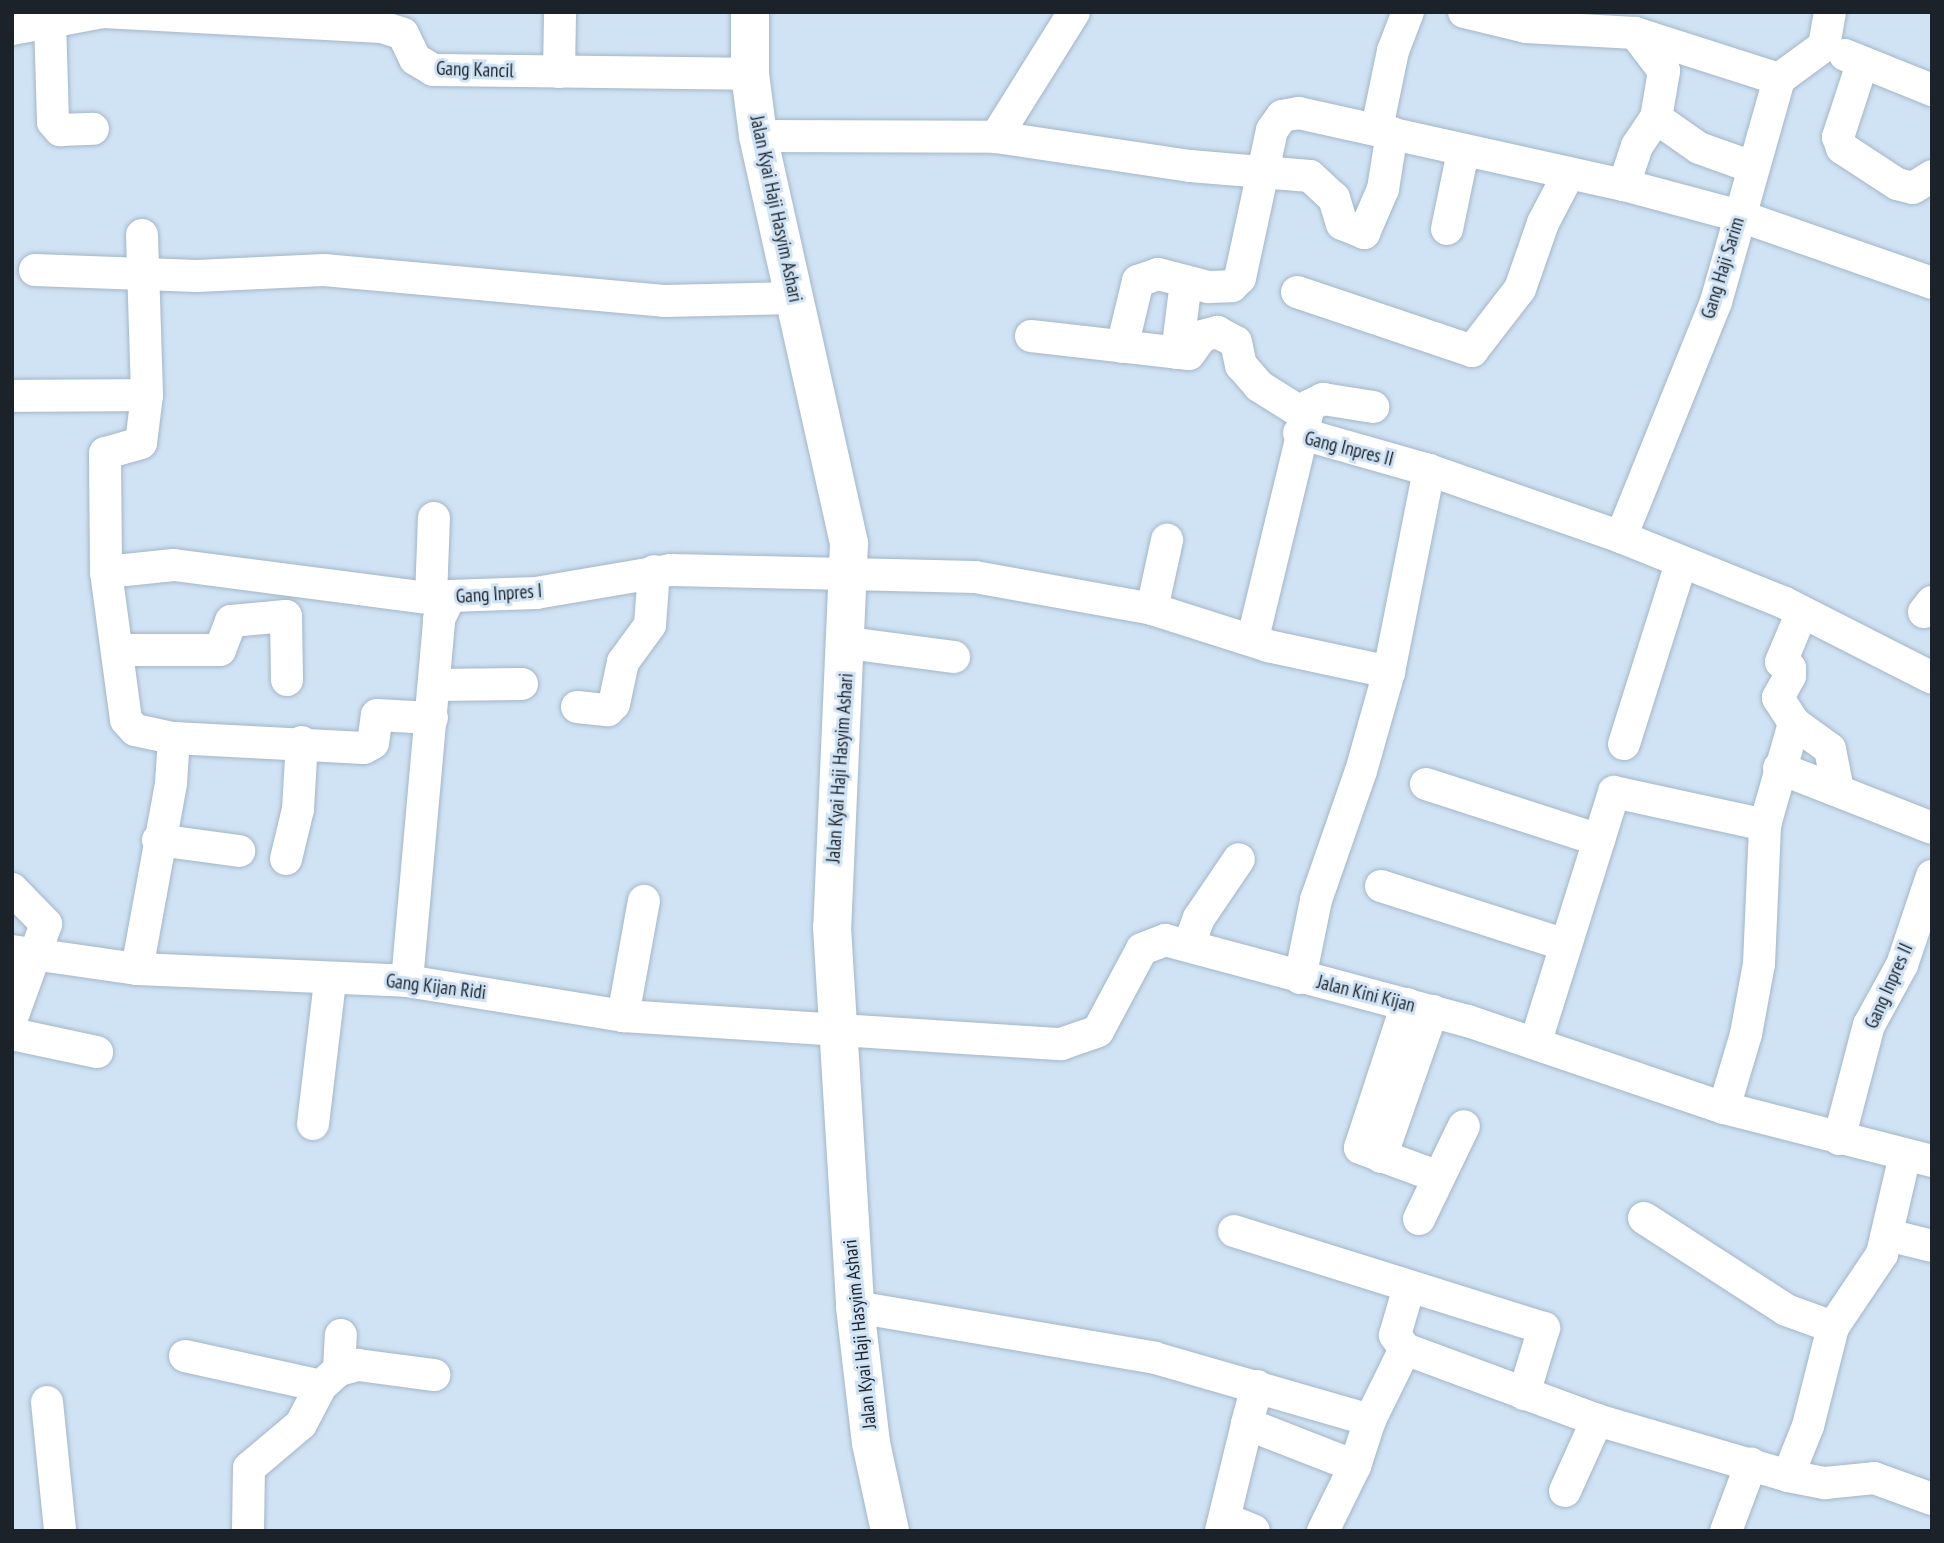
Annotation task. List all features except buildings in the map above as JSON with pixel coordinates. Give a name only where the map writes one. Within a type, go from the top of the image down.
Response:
[{"type":"main road","name":"Jalan Kyai Haji Hasyim Ashari","points":[[750,12],[750,74],[758,135],[851,573],[834,828],[837,1027],[855,1307],[872,1443],[890,1531]]},
{"type":"street","name":"Gang Kancil","points":[[15,23],[104,12],[287,18],[393,28],[403,34],[415,59],[433,70],[750,74]]},
{"type":"street","points":[[559,72],[560,12]]},
{"type":"street","points":[[996,136],[1074,12]]},
{"type":"street","points":[[758,135],[996,136],[1190,166],[1310,176],[1334,198],[1342,224],[1364,233],[1383,189],[1385,130],[1393,51],[1408,12]]},
{"type":"street","points":[[1464,12],[1526,27],[1635,33],[1779,79],[1824,46],[1830,12]]},
{"type":"street","points":[[50,20],[53,122],[60,130],[93,129]]},
{"type":"street","points":[[1624,185],[1637,146],[1656,118],[1664,71],[1635,33]]},
{"type":"street","points":[[1824,46],[1862,64],[1932,90]]},
{"type":"street","points":[[1862,64],[1838,137],[1842,148],[1896,184],[1913,188],[1932,176]]},
{"type":"street","name":"Gang Haji Sarim","points":[[1621,537],[1716,302],[1779,79]]},
{"type":"street","points":[[1122,347],[1138,281],[1158,274],[1186,282],[1232,286],[1240,278],[1272,130],[1282,116],[1299,113],[1385,130],[1463,152],[1624,185],[1740,216],[1932,283]]},
{"type":"street","points":[[1656,118],[1699,148],[1752,167]]},
{"type":"street","points":[[1447,229],[1463,152]]},
{"type":"street","points":[[1297,292],[1472,351],[1520,289],[1543,223],[1569,173]]},
{"type":"street","points":[[142,235],[147,395],[141,443],[104,453],[106,572],[126,720],[135,730],[174,738],[302,742],[364,748],[373,743],[377,715],[432,718]]},
{"type":"street","points":[[35,270],[142,274],[324,270],[664,301],[794,298]]},
{"type":"street","points":[[1177,353],[1186,282]]},
{"type":"street","points":[[1031,337],[1189,354],[1202,336],[1217,332],[1236,342],[1241,365],[1259,386],[1302,424],[1309,406],[1323,399],[1373,407]]},
{"type":"street","points":[[12,396],[147,395]]},
{"type":"street","name":"Gang Inpres II","points":[[1253,638],[1287,514],[1302,424],[1621,537],[1802,612],[1932,678]]},
{"type":"street","points":[[1300,978],[1316,900],[1361,771],[1389,672],[1429,470]]},
{"type":"street","points":[[106,572],[174,565],[438,599],[434,518]]},
{"type":"street","points":[[1152,609],[1167,540]]},
{"type":"street","points":[[1624,744],[1681,562]]},
{"type":"street","points":[[577,707],[608,710],[614,704],[623,662],[650,625],[654,571]]},
{"type":"street","name":"Gang Inpres I","points":[[407,981],[435,685],[438,599],[460,594],[536,593],[654,571],[851,573]]},
{"type":"street","points":[[851,573],[975,577],[1152,609],[1253,638],[1268,646],[1389,672]]},
{"type":"street","points":[[1802,612],[1781,662],[1790,667],[1790,676],[1778,698],[1794,723],[1830,748],[1838,790]]},
{"type":"street","points":[[117,650],[220,650],[231,621],[286,616],[287,680]]},
{"type":"street","points":[[848,643],[954,657]]},
{"type":"street","points":[[435,685],[522,684]]},
{"type":"street","points":[[1724,1108],[1759,964],[1765,825],[1779,768],[1794,723]]},
{"type":"street","points":[[136,969],[158,840],[171,783],[174,738]]},
{"type":"street","points":[[286,859],[298,809],[302,742]]},
{"type":"street","points":[[1779,768],[1932,828]]},
{"type":"street","points":[[1426,784],[1599,840]]},
{"type":"street","points":[[1536,1041],[1614,792],[1765,825]]},
{"type":"street","points":[[158,840],[239,851]]},
{"type":"street","points":[[1189,945],[1199,918],[1238,859]]},
{"type":"street","name":"Gang Inpres II","points":[[1839,1139],[1869,1025],[1902,965],[1932,876]]},
{"type":"street","points":[[1381,886],[1566,945]]},
{"type":"street","points":[[12,889],[46,924],[23,954],[12,1018]]},
{"type":"street","points":[[623,1016],[643,901]]},
{"type":"street","name":"Jalan Kini Kijan","points":[[837,1027],[1074,1043],[1098,1031],[1143,950],[1165,940],[1536,1041],[1724,1108],[1918,1158]]},
{"type":"street","name":"Gang Kijan Ridi","points":[[23,954],[136,969],[330,981],[407,981],[623,1016],[837,1027]]},
{"type":"street","points":[[313,1124],[330,981]]},
{"type":"street","points":[[1420,1008],[1406,1048],[1360,1144],[1362,1150],[1439,1177]]},
{"type":"street","points":[[12,1034],[96,1052]]},
{"type":"street","points":[[1419,1219],[1464,1126]]},
{"type":"street","points":[[1788,1476],[1808,1426],[1833,1327],[1842,1309],[1857,1297],[1888,1235],[1918,1158]]},
{"type":"street","points":[[1644,1218],[1786,1310],[1833,1327]]},
{"type":"street","points":[[1234,1231],[1544,1328],[1524,1394]]},
{"type":"street","points":[[1888,1235],[1932,1246]]},
{"type":"street","points":[[1409,1287],[1395,1335],[1405,1349],[1597,1420],[1788,1476],[1825,1483],[1874,1478],[1932,1499]]},
{"type":"street","points":[[855,1307],[1155,1358],[1370,1420]]},
{"type":"street","points":[[248,1531],[248,1468],[302,1424],[330,1378],[341,1335]]},
{"type":"street","points":[[1323,1531],[1355,1466],[1370,1420],[1405,1349]]},
{"type":"street","points":[[185,1356],[330,1378],[358,1365],[434,1375]]},
{"type":"street","points":[[1254,1531],[1223,1525],[1257,1386]]},
{"type":"street","points":[[47,1402],[60,1531]]},
{"type":"street","points":[[1565,1491],[1597,1420]]},
{"type":"street","points":[[1247,1424],[1355,1466]]},
{"type":"street","points":[[1726,1531],[1751,1464]]}]
